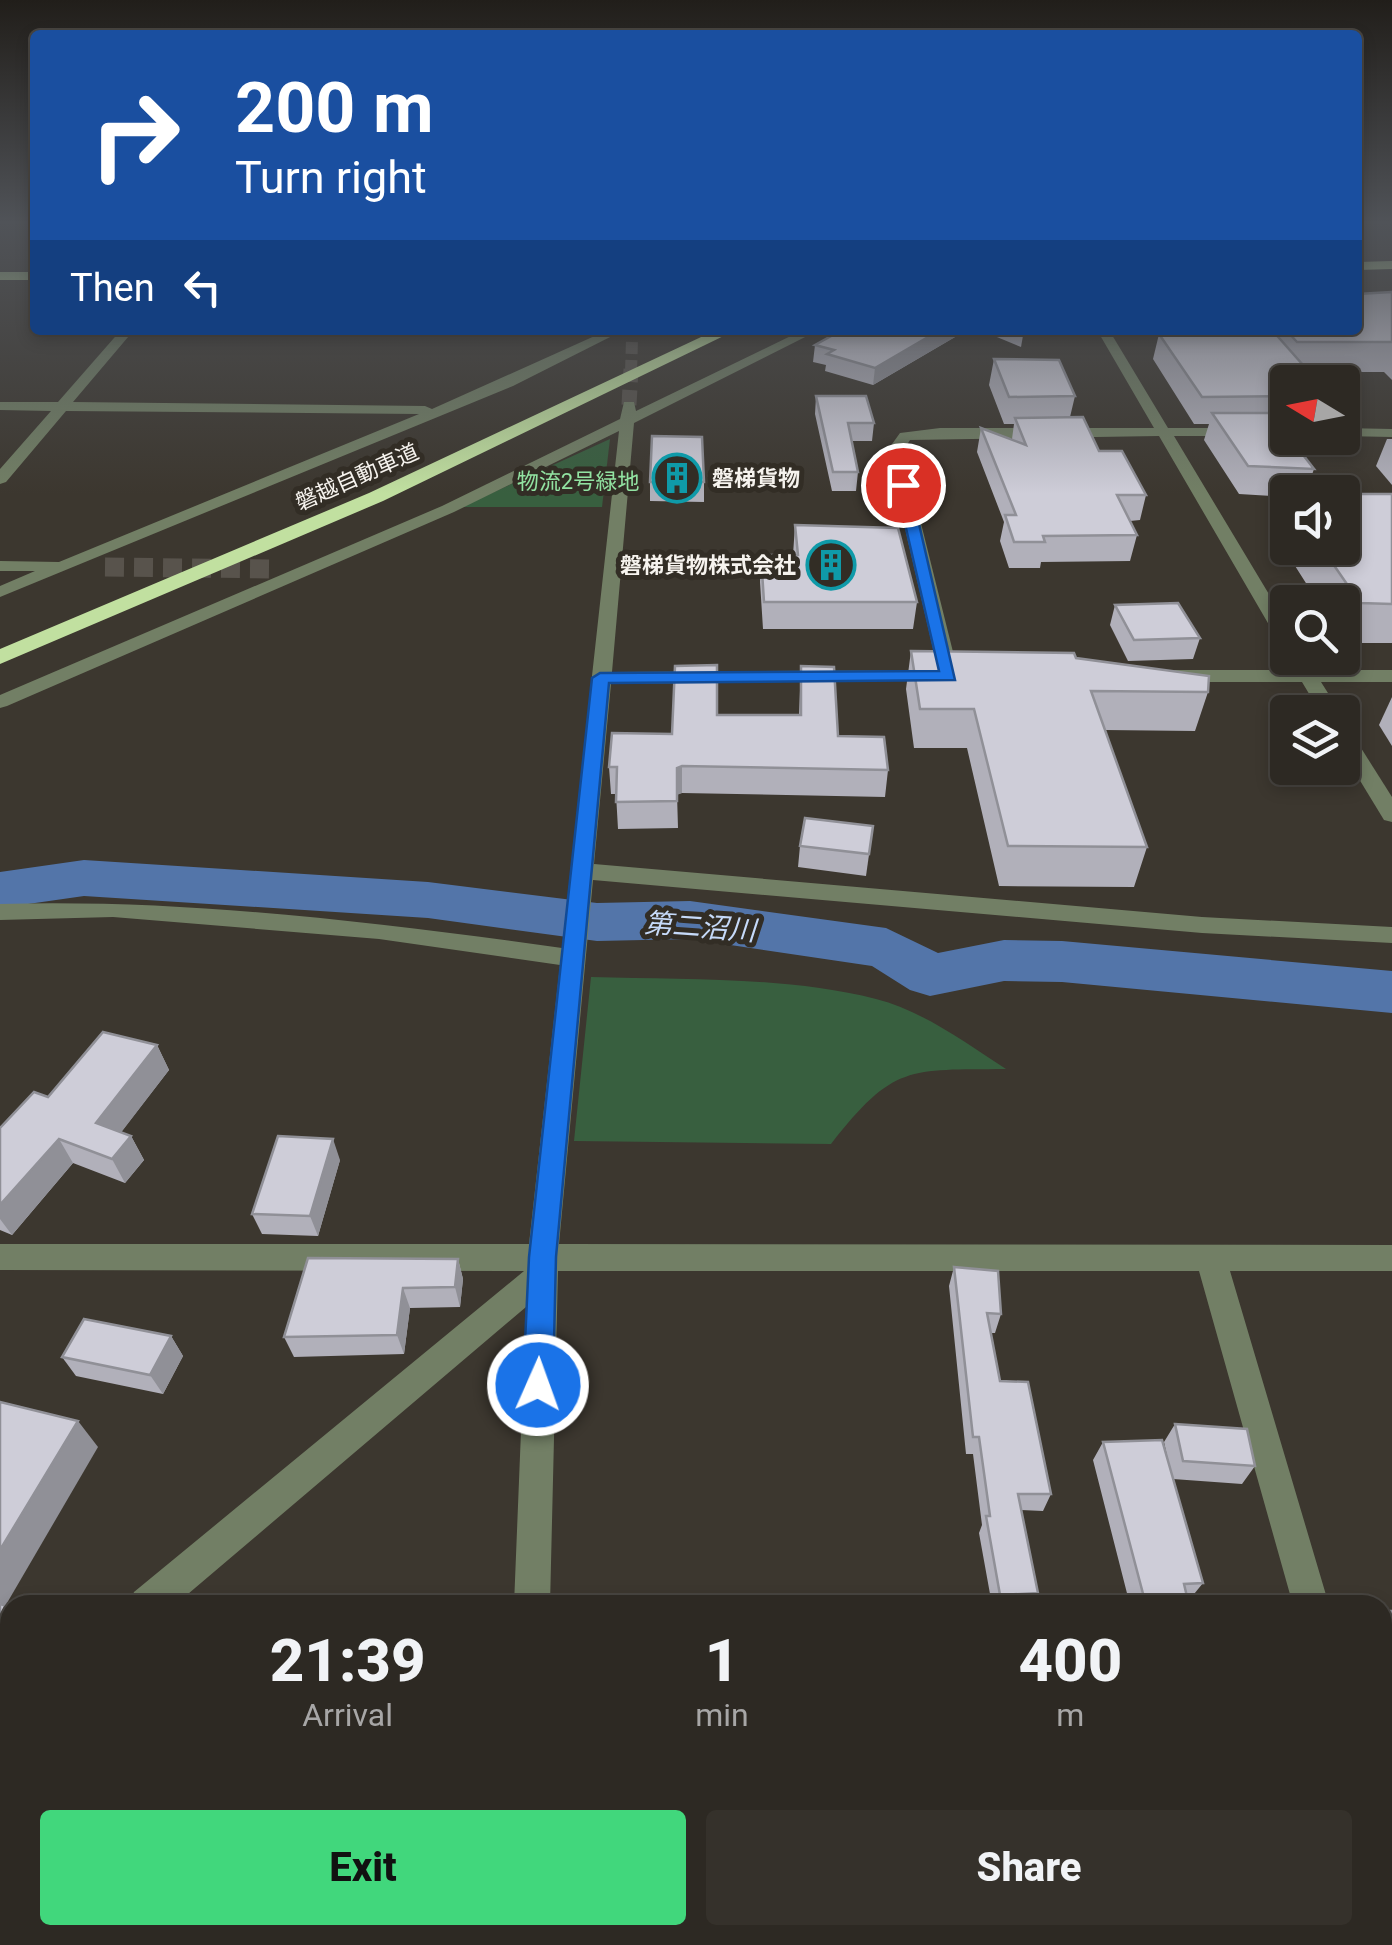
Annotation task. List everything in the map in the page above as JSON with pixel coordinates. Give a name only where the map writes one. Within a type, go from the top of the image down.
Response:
[{"type":"highway","name":"磐越自動車道","points":[[0,636],[356,488],[687,335]]},
{"type":"highway","name":"磐越自動車道","points":[[0,657],[376,497],[722,335]]},
{"type":"street","points":[[0,479],[124,335]]},
{"type":"street","points":[[0,592],[508,382],[607,335]]},
{"type":"street","points":[[0,702],[448,509],[629,414],[802,335]]},
{"type":"street","points":[[1106,335],[1270,612]]},
{"type":"street","points":[[0,406],[435,410]]},
{"type":"street","points":[[532,1595],[542,1266],[629,414]]},
{"type":"street","points":[[949,676],[895,451],[900,440],[940,432],[1270,432]]},
{"type":"street","points":[[1360,432],[1392,432]]},
{"type":"street","points":[[0,566],[105,567]]},
{"type":"street","points":[[274,568],[308,569]]},
{"type":"street","points":[[1148,676],[1270,669]]},
{"type":"street","points":[[1360,673],[1392,676]]},
{"type":"street","points":[[600,678],[978,676]]},
{"type":"street","points":[[1360,763],[1392,815]]},
{"type":"street","points":[[582,884],[1392,936]]},
{"type":"street","points":[[0,912],[52,908],[170,914],[379,930],[575,951]]},
{"type":"street","points":[[0,1257],[542,1266],[1392,1258]]},
{"type":"street","points":[[1211,1259],[1308,1595]]},
{"type":"street","points":[[159,1595],[542,1266]]},
{"type":"green space","name":"物流2号緑地","points":[[610,439],[602,507],[461,507]]},
{"type":"green space","points":[[591,977],[770,983],[876,999],[927,1020],[1006,1069],[946,1070],[905,1077],[871,1099],[831,1144],[574,1141]]},
{"type":"building","points":[[1362,313],[1392,313],[1392,342],[1297,342],[1291,335],[1362,335]]},
{"type":"building","points":[[833,335],[931,335],[875,368],[827,354],[834,350],[815,345]]},
{"type":"building","points":[[1160,335],[1276,335],[1303,365],[1270,365],[1270,396],[1202,397]]},
{"type":"building","points":[[994,359],[1059,360],[1075,396],[1009,397]]},
{"type":"building","points":[[816,396],[866,396],[874,423],[848,423],[858,472],[833,472]]},
{"type":"building","points":[[1212,413],[1270,413],[1270,455],[1303,455],[1314,469],[1248,466]]},
{"type":"building","points":[[1083,417],[1099,451],[1122,451],[1146,495],[1117,495],[1137,535],[1043,536],[1045,542],[1014,542],[1005,515],[1016,515],[981,428],[1026,445],[1015,418]]},
{"type":"building","points":[[652,436],[702,437],[704,482],[650,482]]},
{"type":"building","points":[[1360,494],[1392,494],[1392,604],[1360,603],[1360,585],[1348,585],[1334,565],[1360,565]]},
{"type":"building","points":[[795,525],[898,528],[917,602],[764,602],[761,555],[798,555]]},
{"type":"building","points":[[1178,603],[1200,638],[1134,640],[1115,605]]},
{"type":"building","points":[[911,651],[1074,653],[1076,658],[1209,676],[1208,692],[1091,691],[1147,847],[1008,846],[974,709],[920,709]]},
{"type":"building","points":[[717,665],[717,715],[801,715],[801,666],[834,667],[838,736],[884,737],[888,770],[682,766],[677,768],[677,801],[616,802],[617,767],[609,767],[612,733],[672,734],[675,666]]},
{"type":"building","points":[[805,818],[873,826],[869,854],[800,846]]},
{"type":"building","points":[[103,1032],[157,1045],[96,1123],[131,1136],[112,1159],[59,1139],[0,1205],[0,1128],[34,1092],[48,1097]]},
{"type":"building","points":[[278,1136],[333,1139],[310,1216],[252,1214]]},
{"type":"building","points":[[308,1258],[458,1259],[455,1287],[403,1288],[397,1335],[284,1337]]},
{"type":"building","points":[[954,1267],[998,1271],[1001,1314],[987,1313],[1000,1381],[1028,1382],[1051,1494],[1018,1494],[1038,1593],[1000,1595],[986,1516],[990,1516],[979,1437],[973,1437]]},
{"type":"building","points":[[84,1319],[171,1336],[150,1375],[62,1357]]},
{"type":"building","points":[[0,1402],[78,1421],[0,1550]]},
{"type":"building","points":[[1175,1424],[1247,1429],[1255,1466],[1183,1461]]},
{"type":"building","points":[[1162,1440],[1203,1583],[1184,1584],[1187,1595],[1143,1595],[1103,1442]]},
{"type":"waterway","name":"第二沼川","points":[[0,890],[84,878],[428,900],[597,922],[690,920],[886,948],[930,975],[1004,960],[1062,961],[1298,987],[1392,992]]},
{"type":"tunnel","points":[[631,372],[632,340]]},
{"type":"tunnel","points":[[629,405],[631,369]]},
{"type":"tunnel","points":[[105,567],[274,569]]},
{"type":"place","name":"磐梯貨物","points":[[677,478]]},
{"type":"place","name":"磐梯貨物株式会社","points":[[831,565]]},
{"type":"route","points":[[538,1385],[542,1257],[584,871],[600,678],[949,676],[903,485]]}]
